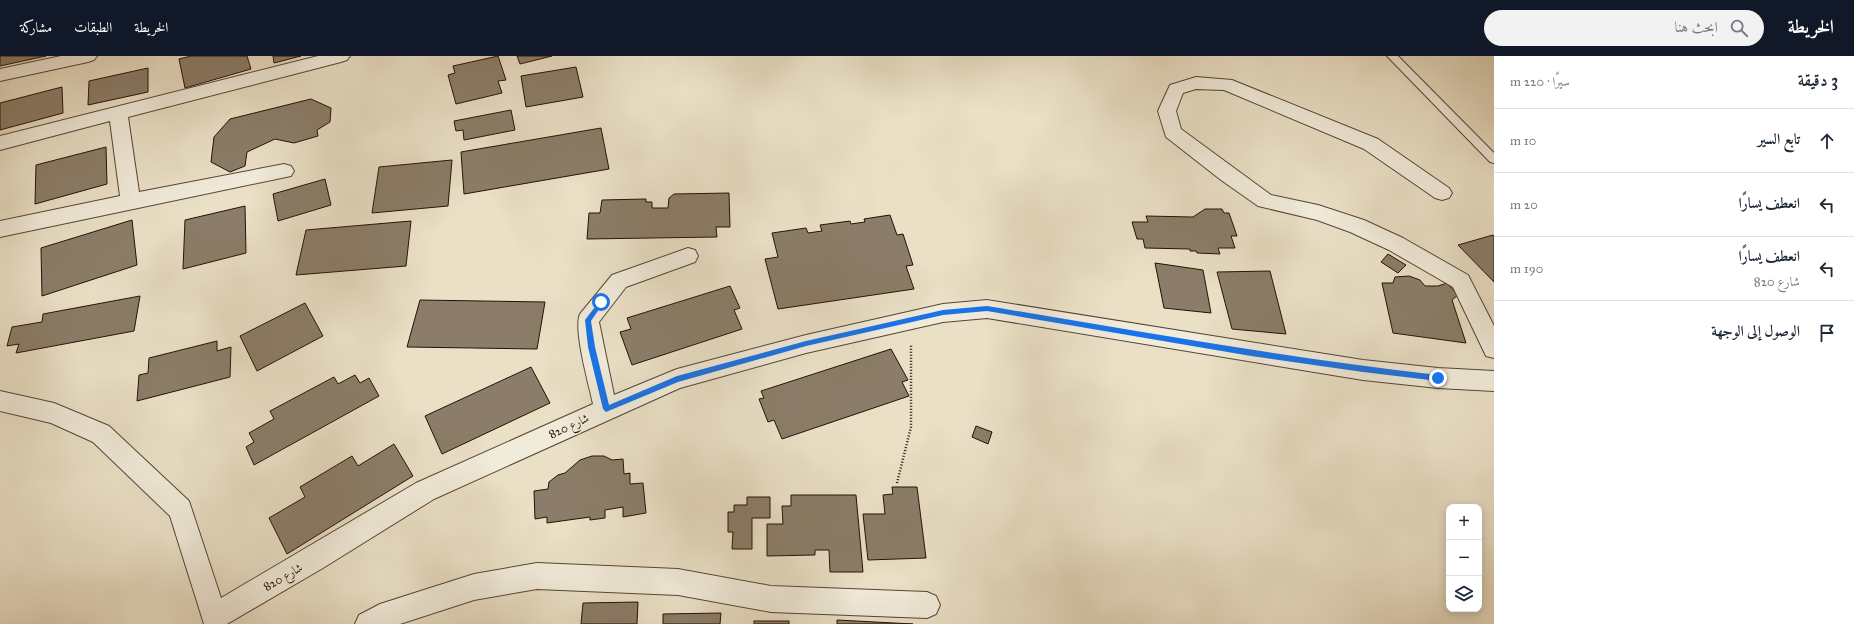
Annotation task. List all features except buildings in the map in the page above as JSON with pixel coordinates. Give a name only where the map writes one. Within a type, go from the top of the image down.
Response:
[{"type":"street","points":[[0,75],[88,56]]},
{"type":"street","points":[[0,143],[341,56]]},
{"type":"street","points":[[1442,193],[1372,144],[1226,84],[1196,82],[1176,89],[1167,111],[1173,132],[1228,175],[1266,201],[1318,213],[1357,226],[1396,244],[1425,262],[1461,281],[1494,349]]},
{"type":"street","points":[[118,112],[131,201]]},
{"type":"street","points":[[0,229],[284,170]]},
{"type":"street","points":[[606,409],[592,347],[588,320],[619,281],[688,256]]},
{"type":"street","name":"شارع 820","points":[[0,401],[54,413],[101,434],[180,509],[208,620],[314,559],[425,492],[606,409],[677,379],[806,344],[943,313],[987,309],[1363,370],[1438,378],[1494,381]]},
{"type":"street","points":[[368,624],[380,618],[474,587],[537,576],[678,582],[771,599],[927,605]]},
{"type":"lane","points":[[1392,56],[1494,159]]},
{"type":"path","points":[[897,483],[911,426],[911,342]]},
{"type":"route","points":[[601,302],[588,320],[592,347],[606,409],[677,379],[806,344],[943,313],[987,309],[1251,353],[1363,370],[1438,378]]}]
